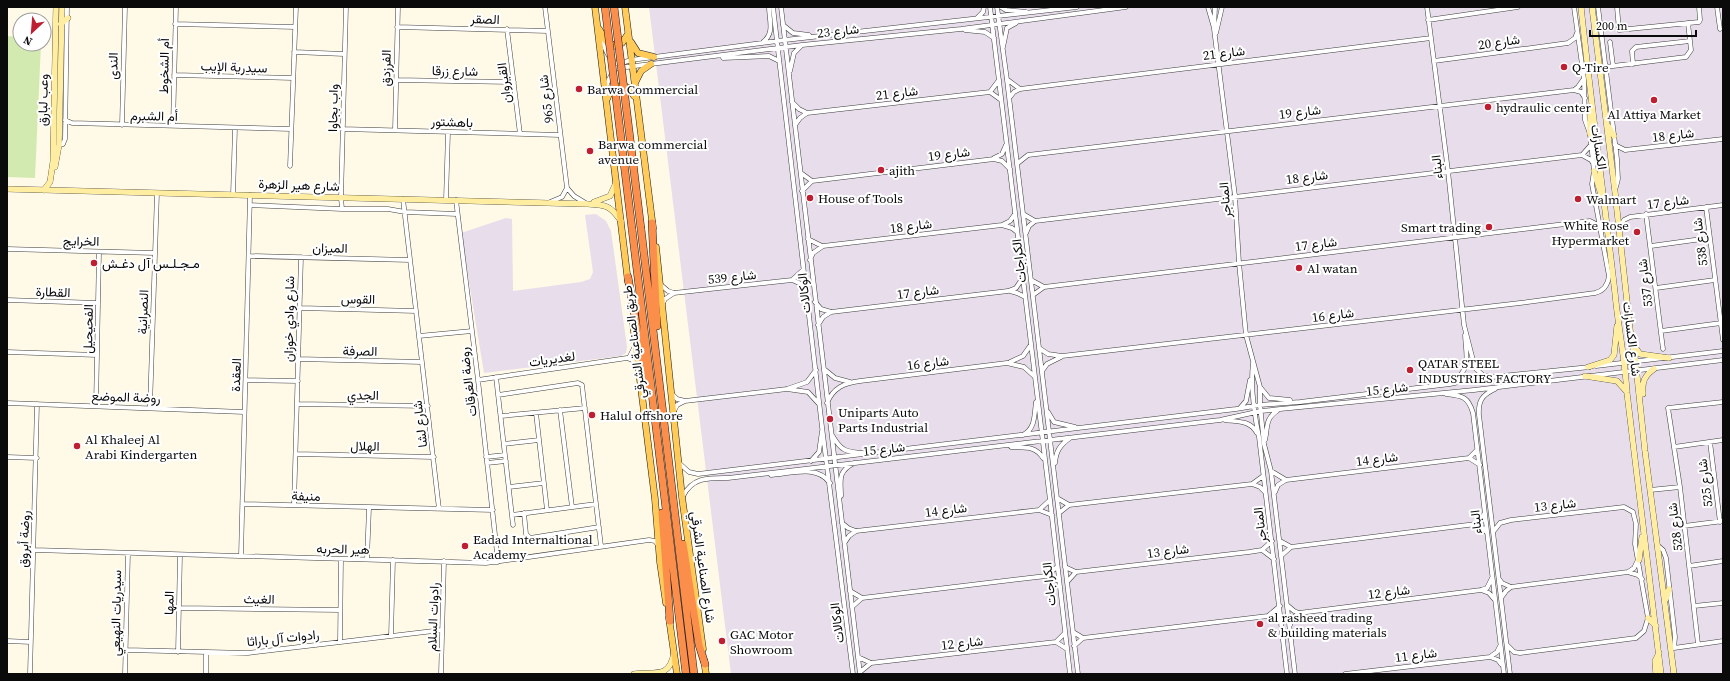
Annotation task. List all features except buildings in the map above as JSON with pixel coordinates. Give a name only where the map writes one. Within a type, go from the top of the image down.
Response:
[{"type":"highway","name":"طريق الصناعية الشرقي","points":[[605,7],[686,674]]},
{"type":"highway","name":"طريق الصناعية الشرقي","points":[[614,7],[657,354],[694,674]]},
{"type":"highway","points":[[652,223],[657,314],[657,354]]},
{"type":"highway","points":[[628,277],[645,378],[655,418]]},
{"type":"highway","points":[[660,468],[662,526],[670,621]]},
{"type":"highway","points":[[677,526],[686,560],[699,645],[705,664]]},
{"type":"main road","name":"طريق الصناعية الشرقي","points":[[595,7],[622,222],[664,592],[670,621]]},
{"type":"main road","points":[[625,7],[660,285],[679,463]]},
{"type":"main road","points":[[598,26],[606,41],[612,45],[620,45],[628,34]]},
{"type":"main road","points":[[628,34],[633,47],[638,53],[654,57]]},
{"type":"main road","points":[[634,86],[638,75],[644,68],[651,64]]},
{"type":"main road","points":[[607,100],[612,89],[617,86],[623,86],[631,90],[636,102]]},
{"type":"main road","name":"شارع الصناعية الشرقي","points":[[679,463],[682,497],[706,674]]},
{"type":"main road","points":[[670,621],[677,674]]},
{"type":"street","name":"وعب لبارق","points":[[44,190],[50,182],[52,171],[53,79],[56,7]]},
{"type":"street","name":"وعب لبارق","points":[[52,190],[51,184],[57,160],[58,145],[62,7]]},
{"type":"street","points":[[58,145],[62,145],[65,141],[68,7]]},
{"type":"street","name":"الندى","points":[[122,125],[125,7]]},
{"type":"street","name":"أم الشخوط","points":[[173,126],[176,7]]},
{"type":"street","points":[[290,166],[296,7]]},
{"type":"street","name":"واب بجاوا","points":[[342,209],[342,129],[346,7]]},
{"type":"street","name":"الفرزدق","points":[[394,130],[398,7]]},
{"type":"street","name":"شارع 965","points":[[545,7],[567,188]]},
{"type":"street","points":[[762,43],[769,36],[771,31],[769,7]]},
{"type":"street","name":"الوكالات","points":[[773,7],[803,270],[853,674]]},
{"type":"street","name":"الوكالات","points":[[781,7],[830,433],[860,673]]},
{"type":"street","points":[[976,19],[983,12],[984,7]]},
{"type":"street","name":"الكراجات","points":[[990,7],[1070,674]]},
{"type":"street","name":"الكراجات","points":[[997,7],[1002,51],[1008,80],[1078,674]]},
{"type":"street","name":"شارع 23","points":[[1001,7],[1006,10],[1018,10],[1030,13]]},
{"type":"street","name":"شارع 23","points":[[620,66],[654,57],[777,41],[1077,7]]},
{"type":"street","name":"شارع 23","points":[[632,63],[651,64],[717,57],[802,45],[961,29],[1126,7]]},
{"type":"street","points":[[1204,7],[1209,13]]},
{"type":"street","name":"المناجر","points":[[1208,7],[1214,29]]},
{"type":"street","name":"المناجر","points":[[1215,7],[1214,29],[1235,196],[1239,263],[1246,335],[1260,387],[1264,444],[1272,471],[1289,628],[1296,673]]},
{"type":"street","name":"المناجر","points":[[1215,37],[1222,7]]},
{"type":"street","name":"البناء","points":[[1426,7],[1448,171],[1464,325],[1466,367],[1462,375],[1450,384]]},
{"type":"street","points":[[1428,20],[1518,7]]},
{"type":"street","name":"الكسارات","points":[[1574,7],[1584,79],[1585,120],[1590,134],[1590,146],[1594,172],[1592,184],[1609,276],[1605,288]]},
{"type":"street","name":"شارع الكسارات","points":[[1581,7],[1591,102],[1625,363],[1627,392],[1642,504],[1643,527],[1661,674]]},
{"type":"street","name":"شارع الكسارات","points":[[1592,7],[1620,228],[1631,338],[1636,362],[1650,490],[1674,674]]},
{"type":"street","name":"الكسارات","points":[[1598,7],[1617,159],[1618,179],[1615,192]]},
{"type":"street","points":[[1617,7],[1619,30],[1699,22],[1699,7]]},
{"type":"street","points":[[1717,7],[1720,29]]},
{"type":"street","points":[[61,24],[68,18]]},
{"type":"street","name":"الكراجات","points":[[1002,51],[1007,28],[1019,21]]},
{"type":"street","points":[[1606,67],[1686,57],[1691,50],[1688,23]]},
{"type":"street","points":[[175,24],[295,27]]},
{"type":"street","name":"شارع 23","points":[[783,25],[792,32],[817,36]]},
{"type":"street","points":[[598,26],[607,53],[613,61],[620,66],[610,77],[605,91]]},
{"type":"street","name":"الصقر","points":[[397,27],[548,31]]},
{"type":"street","name":"شارع 23","points":[[961,29],[985,32],[994,38]]},
{"type":"street","name":"القيروان","points":[[508,30],[520,134]]},
{"type":"street","points":[[1568,43],[1575,38],[1578,32]]},
{"type":"street","name":"شارع 21","points":[[1020,88],[1431,38]]},
{"type":"street","points":[[1633,64],[1632,51],[1636,47],[1690,40]]},
{"type":"street","points":[[1610,42],[1613,66]]},
{"type":"street","points":[[1568,43],[1575,45],[1580,50]]},
{"type":"street","name":"شارع 20","points":[[1434,61],[1568,43]]},
{"type":"street","name":"الوكالات","points":[[789,78],[794,53],[802,45]]},
{"type":"street","points":[[294,52],[344,54]]},
{"type":"street","name":"شارع 23","points":[[717,57],[729,59],[769,56],[779,61]]},
{"type":"street","name":"سيدرية الإيب","points":[[174,75],[293,78]]},
{"type":"street","points":[[1574,90],[1584,79]]},
{"type":"street","name":"شارع زرقا","points":[[396,80],[514,82]]},
{"type":"street","points":[[999,80],[990,92],[1002,100]]},
{"type":"street","points":[[1008,80],[1020,88],[1010,97]]},
{"type":"street","points":[[1574,90],[1581,92],[1585,98]]},
{"type":"street","name":"شارع 19","points":[[1028,155],[1574,90]]},
{"type":"street","name":"شارع 21","points":[[807,113],[990,92]]},
{"type":"street","points":[[792,102],[799,109],[807,113],[800,118],[794,126]]},
{"type":"street","points":[[1590,134],[1589,110],[1591,102]]},
{"type":"street","points":[[65,120],[72,123]]},
{"type":"street","points":[[1607,122],[1614,136]]},
{"type":"street","points":[[65,127],[72,123]]},
{"type":"street","name":"أم الشبرم","points":[[72,123],[291,129]]},
{"type":"street","points":[[233,195],[235,128]]},
{"type":"street","name":"باهشتور","points":[[342,129],[560,135]]},
{"type":"street","points":[[446,200],[448,132]]},
{"type":"street","name":"شارع 18","points":[[1625,150],[1723,139]]},
{"type":"street","points":[[994,159],[1003,152],[1007,144]]},
{"type":"street","points":[[1615,145],[1625,150]]},
{"type":"street","points":[[1590,146],[1582,155],[1591,160],[1593,163]]},
{"type":"street","points":[[1016,148],[1028,155],[1018,163]]},
{"type":"street","points":[[1617,159],[1620,153],[1625,150]]},
{"type":"street","name":"شارع 18","points":[[1035,221],[1582,155]]},
{"type":"street","points":[[994,159],[1002,161],[1010,169]]},
{"type":"street","name":"شارع 19","points":[[812,181],[994,159]]},
{"type":"street","points":[[1594,172],[1605,205]]},
{"type":"street","points":[[800,173],[805,178],[812,181],[802,191]]},
{"type":"street","name":"شارع هير الزهرة","points":[[589,204],[610,196],[617,181]]},
{"type":"street","points":[[546,204],[562,197],[567,188],[574,196],[589,204]]},
{"type":"street","name":"شارع هير الزهرة","points":[[7,189],[589,204],[610,207],[622,222]]},
{"type":"street","name":"النصرانية","points":[[150,408],[157,193]]},
{"type":"street","name":"العقدة","points":[[241,556],[250,195]]},
{"type":"street","name":"شارع لشا","points":[[403,199],[439,509]]},
{"type":"street","name":"روضة الغرقات","points":[[456,200],[498,562]]},
{"type":"street","points":[[250,205],[342,209],[388,208],[405,212],[457,214]]},
{"type":"street","name":"شارع 17","points":[[1620,228],[1627,219],[1646,214],[1723,205]]},
{"type":"street","name":"شارع 538","points":[[1706,207],[1723,340]]},
{"type":"street","points":[[1598,211],[1590,221],[1600,226]]},
{"type":"street","points":[[1002,225],[1010,221],[1015,214]]},
{"type":"street","points":[[1023,214],[1035,221],[1029,226],[1026,233]]},
{"type":"street","name":"شارع 537","points":[[1646,214],[1663,349]]},
{"type":"street","name":"شارع 17","points":[[1033,295],[1044,287],[1590,221]]},
{"type":"street","points":[[1002,225],[1012,228],[1017,232]]},
{"type":"street","name":"شارع 18","points":[[822,246],[1002,225]]},
{"type":"street","points":[[1651,246],[1709,238]]},
{"type":"street","points":[[808,239],[822,246]]},
{"type":"street","points":[[810,260],[813,253],[822,246]]},
{"type":"street","name":"الخرايج","points":[[7,249],[155,253]]},
{"type":"street","name":"الفحيحيل","points":[[96,406],[99,252]]},
{"type":"street","name":"الميزان","points":[[249,256],[410,260]]},
{"type":"street","name":"شارع وادي خوزان","points":[[294,505],[301,257]]},
{"type":"street","points":[[792,280],[803,270]]},
{"type":"street","points":[[1008,291],[1016,288],[1023,278]]},
{"type":"street","name":"شارع 539","points":[[674,293],[792,280],[806,286]]},
{"type":"street","points":[[1031,280],[1044,287]]},
{"type":"street","points":[[1656,288],[1715,280]]},
{"type":"street","points":[[660,285],[668,291],[674,293]]},
{"type":"street","name":"شارع 16","points":[[1039,348],[1048,354],[1062,356],[1595,294],[1605,288]]},
{"type":"street","name":"شارع 17","points":[[831,312],[1008,291],[1017,292],[1025,297]]},
{"type":"street","points":[[662,305],[665,299],[674,293]]},
{"type":"street","name":"القطارة","points":[[7,300],[98,303]]},
{"type":"street","points":[[815,302],[822,309],[831,312]]},
{"type":"street","name":"القوس","points":[[300,308],[416,311]]},
{"type":"street","points":[[818,325],[823,317],[831,312]]},
{"type":"street","points":[[1588,367],[1610,360],[1614,354],[1618,317]]},
{"type":"street","points":[[1661,331],[1721,323]]},
{"type":"street","name":"البناء","points":[[1464,325],[1475,368],[1484,376],[1497,378]]},
{"type":"street","points":[[419,336],[472,331]]},
{"type":"street","points":[[1631,338],[1640,354],[1669,358]]},
{"type":"street","name":"شارع 16","points":[[827,404],[833,392],[850,382],[1008,363],[1023,356],[1030,345]]},
{"type":"street","points":[[635,346],[629,358],[638,364]]},
{"type":"street","name":"شارع 15","points":[[679,463],[689,472],[698,474],[809,462],[1020,436],[1049,431],[1236,410],[1260,404],[1300,402],[1450,384],[1473,379],[1497,378],[1723,351]]},
{"type":"street","points":[[7,352],[97,355]]},
{"type":"street","name":"شارع 16","points":[[1042,372],[1047,364],[1062,356]]},
{"type":"street","name":"لغديريات","points":[[478,380],[629,358]]},
{"type":"street","name":"الصرفة","points":[[298,359],[422,362]]},
{"type":"street","name":"شارع 15","points":[[682,497],[690,485],[698,480],[1006,446],[1220,420],[1261,411],[1437,394],[1723,360]]},
{"type":"street","name":"المناجر","points":[[1253,361],[1253,405],[1266,492],[1287,674]]},
{"type":"street","name":"شارع 16","points":[[1008,363],[1024,367],[1035,378]]},
{"type":"street","name":"شارع 16","points":[[823,368],[834,378],[850,382]]},
{"type":"street","points":[[1642,420],[1642,385],[1647,374],[1654,369]]},
{"type":"street","points":[[671,391],[677,399],[685,401],[787,389],[807,382],[816,370]]},
{"type":"street","name":"المناجر","points":[[1236,410],[1246,400],[1252,373]]},
{"type":"street","points":[[1585,376],[1617,381],[1627,392]]},
{"type":"street","points":[[496,377],[513,525]]},
{"type":"street","name":"شارع وادي خوزان","points":[[246,380],[298,381]]},
{"type":"street","points":[[498,395],[578,383],[583,387],[601,546]]},
{"type":"street","name":"شارع 15","points":[[1260,387],[1267,396],[1273,399],[1300,402]]},
{"type":"street","name":"البناء","points":[[1499,387],[1483,396],[1478,407],[1510,674]]},
{"type":"street","points":[[787,389],[808,392],[820,405]]},
{"type":"street","name":"البناء","points":[[1437,394],[1456,395],[1464,398],[1469,402],[1473,413],[1504,674]]},
{"type":"street","name":"الكراجات","points":[[1020,436],[1028,431],[1033,425],[1037,396]]},
{"type":"street","points":[[673,415],[676,406],[685,401]]},
{"type":"street","name":"شارع 528","points":[[1698,644],[1680,487],[1668,408],[1723,402]]},
{"type":"street","name":"روضة الموضع","points":[[7,403],[244,412]]},
{"type":"street","name":"روضة أبروق","points":[[30,674],[37,458],[37,404]]},
{"type":"street","name":"الجدي","points":[[297,404],[428,406]]},
{"type":"street","name":"شارع 15","points":[[1046,407],[1054,422],[1079,428]]},
{"type":"street","points":[[501,416],[585,408]]},
{"type":"street","points":[[560,410],[572,507]]},
{"type":"street","name":"المناجر","points":[[1264,444],[1267,432],[1267,421],[1271,415],[1279,410]]},
{"type":"street","points":[[536,413],[547,510]]},
{"type":"street","name":"شارع 15","points":[[1220,420],[1247,423],[1253,427],[1259,438]]},
{"type":"street","name":"الوكالات","points":[[809,462],[819,452],[822,427]]},
{"type":"street","name":"شارع 15","points":[[830,433],[838,445],[844,450],[872,454]]},
{"type":"street","name":"الكراجات","points":[[1054,470],[1058,450],[1061,445],[1071,438]]},
{"type":"street","points":[[504,444],[539,440]]},
{"type":"street","points":[[1674,447],[1723,440]]},
{"type":"street","name":"شارع 525","points":[[1710,442],[1721,522]]},
{"type":"street","name":"شارع 15","points":[[1006,446],[1034,448],[1045,460]]},
{"type":"street","points":[[1477,448],[1475,454],[1469,458],[1480,466]]},
{"type":"street","name":"الهلال","points":[[296,454],[434,458]]},
{"type":"street","points":[[486,457],[505,455]]},
{"type":"street","points":[[7,457],[37,458]]},
{"type":"street","name":"شارع 14","points":[[1286,480],[1469,458]]},
{"type":"street","points":[[487,463],[506,461]]},
{"type":"street","name":"الوكالات","points":[[840,506],[841,475],[845,469],[856,462]]},
{"type":"street","points":[[1272,471],[1286,480],[1278,485],[1274,493]]},
{"type":"street","name":"شارع 15","points":[[765,473],[771,475],[804,472],[818,473],[825,476],[830,483]]},
{"type":"street","points":[[1252,484],[1263,476]]},
{"type":"street","points":[[509,487],[544,483]]},
{"type":"street","points":[[1059,513],[1069,505],[1252,484],[1260,487],[1266,492]]},
{"type":"street","points":[[1650,490],[1680,487]]},
{"type":"street","points":[[1057,498],[1069,505]]},
{"type":"street","points":[[1039,510],[1050,500]]},
{"type":"street","name":"منيفة","points":[[242,504],[493,510]]},
{"type":"street","points":[[512,515],[596,504]]},
{"type":"street","name":"شارع 13","points":[[1493,532],[1497,525],[1503,521],[1624,507],[1633,512],[1636,524],[1635,544],[1638,560]]},
{"type":"street","points":[[367,559],[369,508]]},
{"type":"street","name":"شارع 14","points":[[856,531],[1039,510],[1052,515]]},
{"type":"street","points":[[1281,556],[1291,547],[1476,524],[1483,518],[1484,512]]},
{"type":"street","points":[[524,513],[526,534],[530,538],[599,527]]},
{"type":"street","points":[[1684,526],[1721,522]]},
{"type":"street","points":[[842,523],[848,528],[856,531]]},
{"type":"street","points":[[1476,524],[1484,529],[1487,535]]},
{"type":"street","points":[[1628,572],[1634,568],[1638,560],[1643,527]]},
{"type":"street","points":[[649,540],[654,536],[658,529]]},
{"type":"street","points":[[844,542],[856,531]]},
{"type":"street","points":[[649,540],[655,541],[660,547]]},
{"type":"street","name":"هير الحربه","points":[[34,550],[180,555],[498,562],[649,540]]},
{"type":"street","points":[[1280,541],[1291,547]]},
{"type":"street","points":[[1272,542],[1262,550],[1274,559]]},
{"type":"street","name":"شارع الكسارات","points":[[1657,544],[1665,553],[1675,637],[1674,648],[1698,644]]},
{"type":"street","name":"شارع 13","points":[[1076,572],[1262,550]]},
{"type":"street","name":"سيدريات النهيعي","points":[[125,674],[128,553]]},
{"type":"street","name":"المها","points":[[178,652],[180,555]]},
{"type":"street","points":[[340,642],[341,559]]},
{"type":"street","points":[[391,636],[392,560]]},
{"type":"street","points":[[1507,645],[1514,652],[1520,653],[1636,638],[1644,631],[1648,618],[1638,560]]},
{"type":"street","name":"رادوات السلام","points":[[441,674],[444,561]]},
{"type":"street","points":[[1689,566],[1723,561]]},
{"type":"street","points":[[1046,576],[1057,567]]},
{"type":"street","points":[[1065,567],[1076,572],[1067,582]]},
{"type":"street","points":[[1499,577],[1502,583],[1511,587],[1628,572],[1638,574],[1642,579]]},
{"type":"street","points":[[852,606],[862,598],[1046,576],[1059,581]]},
{"type":"street","points":[[1481,590],[1487,588],[1492,578]]},
{"type":"street","points":[[1501,598],[1511,587]]},
{"type":"street","points":[[1665,601],[1669,589]]},
{"type":"street","points":[[1481,590],[1489,593],[1495,601]]},
{"type":"street","name":"شارع 12","points":[[1299,612],[1481,590]]},
{"type":"street","points":[[850,591],[862,598]]},
{"type":"street","points":[[1694,606],[1723,603]]},
{"type":"street","points":[[1287,604],[1299,612],[1292,619],[1289,628]]},
{"type":"street","points":[[1074,646],[1083,638],[1268,616],[1280,606]]},
{"type":"street","name":"الغيث","points":[[179,608],[340,610]]},
{"type":"street","points":[[1268,616],[1282,623]]},
{"type":"street","points":[[1648,618],[1656,627]]},
{"type":"street","name":"رادوات آل باراثا","points":[[126,650],[248,653],[442,630]]},
{"type":"street","points":[[1073,632],[1083,638]]},
{"type":"street","points":[[1065,633],[1056,642],[1067,648]]},
{"type":"street","points":[[7,641],[31,642]]},
{"type":"street","points":[[1698,644],[1723,641]]},
{"type":"street","name":"شارع 12","points":[[871,663],[1056,642]]},
{"type":"street","points":[[1490,657],[1497,652],[1500,645]]},
{"type":"street","points":[[634,674],[658,674],[664,672],[671,664],[674,651]]},
{"type":"street","points":[[206,653],[206,674]]},
{"type":"street","points":[[1656,674],[1656,661],[1659,653]]},
{"type":"street","points":[[858,657],[871,663],[860,673]]},
{"type":"street","points":[[1490,657],[1498,660],[1503,666]]},
{"type":"street","name":"شارع 11","points":[[1345,674],[1490,657]]},
{"type":"shaded area","points":[[649,7],[1723,7],[1723,674],[731,674]]},
{"type":"shaded area","points":[[596,214],[606,221],[611,231],[627,347],[626,353],[621,356],[484,373],[461,233],[506,218],[512,219],[513,291],[581,282],[590,279],[593,272],[585,215]]},
{"type":"green space","points":[[7,36],[12,36],[12,52],[41,52],[35,178],[7,177]]},
{"type":"place","name":"Q-Tire","points":[[1564,67]]},
{"type":"place","name":"Barwa Commercial","points":[[579,89]]},
{"type":"place","name":"Al Attiya Market","points":[[1654,100]]},
{"type":"place","name":"hydraulic center","points":[[1488,107]]},
{"type":"place","name":"Barwa commercial avenue","points":[[590,151]]},
{"type":"place","name":"ajith","points":[[881,170]]},
{"type":"place","name":"House of Tools","points":[[810,198]]},
{"type":"place","name":"Walmart","points":[[1578,199]]},
{"type":"place","name":"Smart trading","points":[[1489,227]]},
{"type":"place","name":"White Rose Hypermarket","points":[[1637,232]]},
{"type":"place","name":"مـجـلـس آل دغـش","points":[[94,263]]},
{"type":"place","name":"Al watan","points":[[1299,268]]},
{"type":"place","name":"QATAR STEEL INDUSTRIES FACTORY","points":[[1410,370]]},
{"type":"place","name":"Halul offshore","points":[[592,415]]},
{"type":"place","name":"Uniparts Auto Parts Industrial","points":[[830,419]]},
{"type":"place","name":"Al Khaleej Al Arabi Kindergarten","points":[[77,446]]},
{"type":"place","name":"Eadad Internaltional Academy","points":[[465,546]]},
{"type":"place","name":"al rasheed trading & building materials","points":[[1260,624]]},
{"type":"place","name":"GAC Motor Showroom","points":[[722,641]]}]
